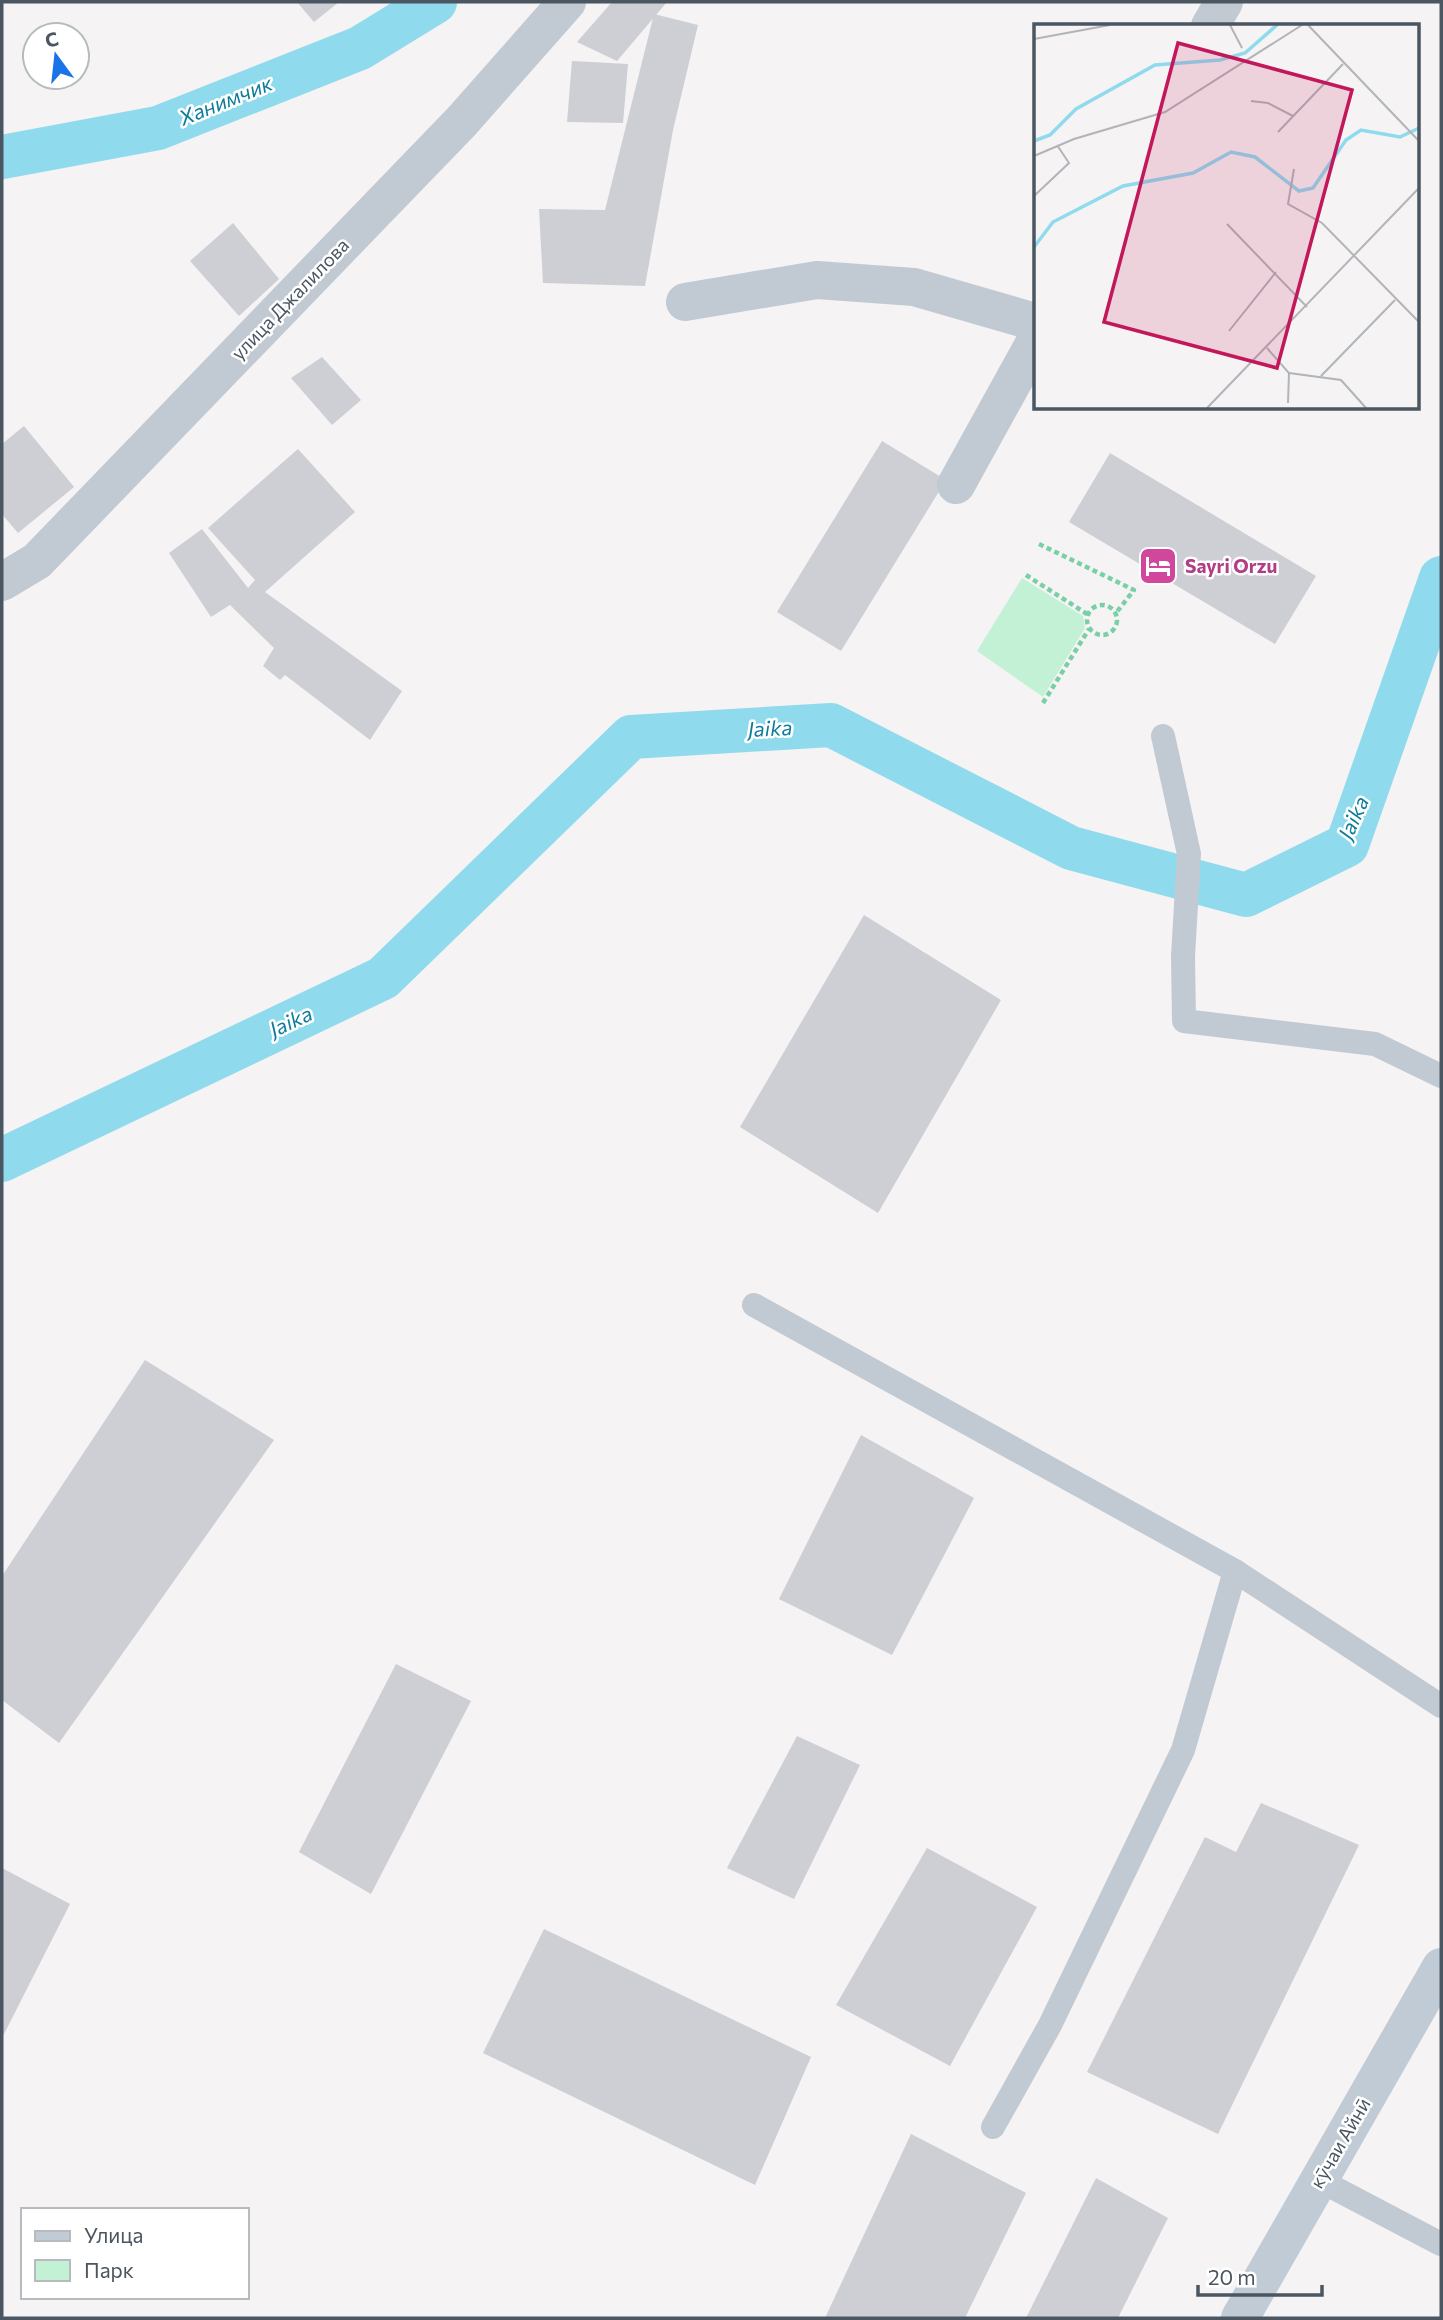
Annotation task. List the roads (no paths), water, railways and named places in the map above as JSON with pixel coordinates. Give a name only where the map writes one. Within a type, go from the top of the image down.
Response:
[{"type":"main road","name":"кӯчаи Айнӣ","points":[[1240,2318],[1441,1967]]},
{"type":"street","name":"улица Джалилова","points":[[2,583],[37,561],[462,121],[567,2]]},
{"type":"street","points":[[1211,24],[1224,2]]},
{"type":"street","points":[[685,302],[817,280],[914,287],[1034,322]]},
{"type":"street","points":[[956,485],[1034,344]]},
{"type":"lane","points":[[1163,736],[1189,855],[1183,956],[1184,1021],[1375,1044],[1441,1076]]},
{"type":"lane","points":[[754,1305],[1234,1571],[1441,1706]]},
{"type":"lane","points":[[993,2127],[1050,2025],[1183,1750],[1234,1571]]},
{"type":"lane","points":[[1319,2180],[1441,2244]]},
{"type":"waterway","name":"Ханимчик","points":[[2,157],[158,128],[360,48],[435,2]]},
{"type":"waterway","name":"Jaika","points":[[2,1160],[383,978],[631,737],[831,725],[1071,848],[1246,895],[1347,845],[1441,578]]},
{"type":"place","name":"Sayri Orzu","points":[[1158,566]]}]
